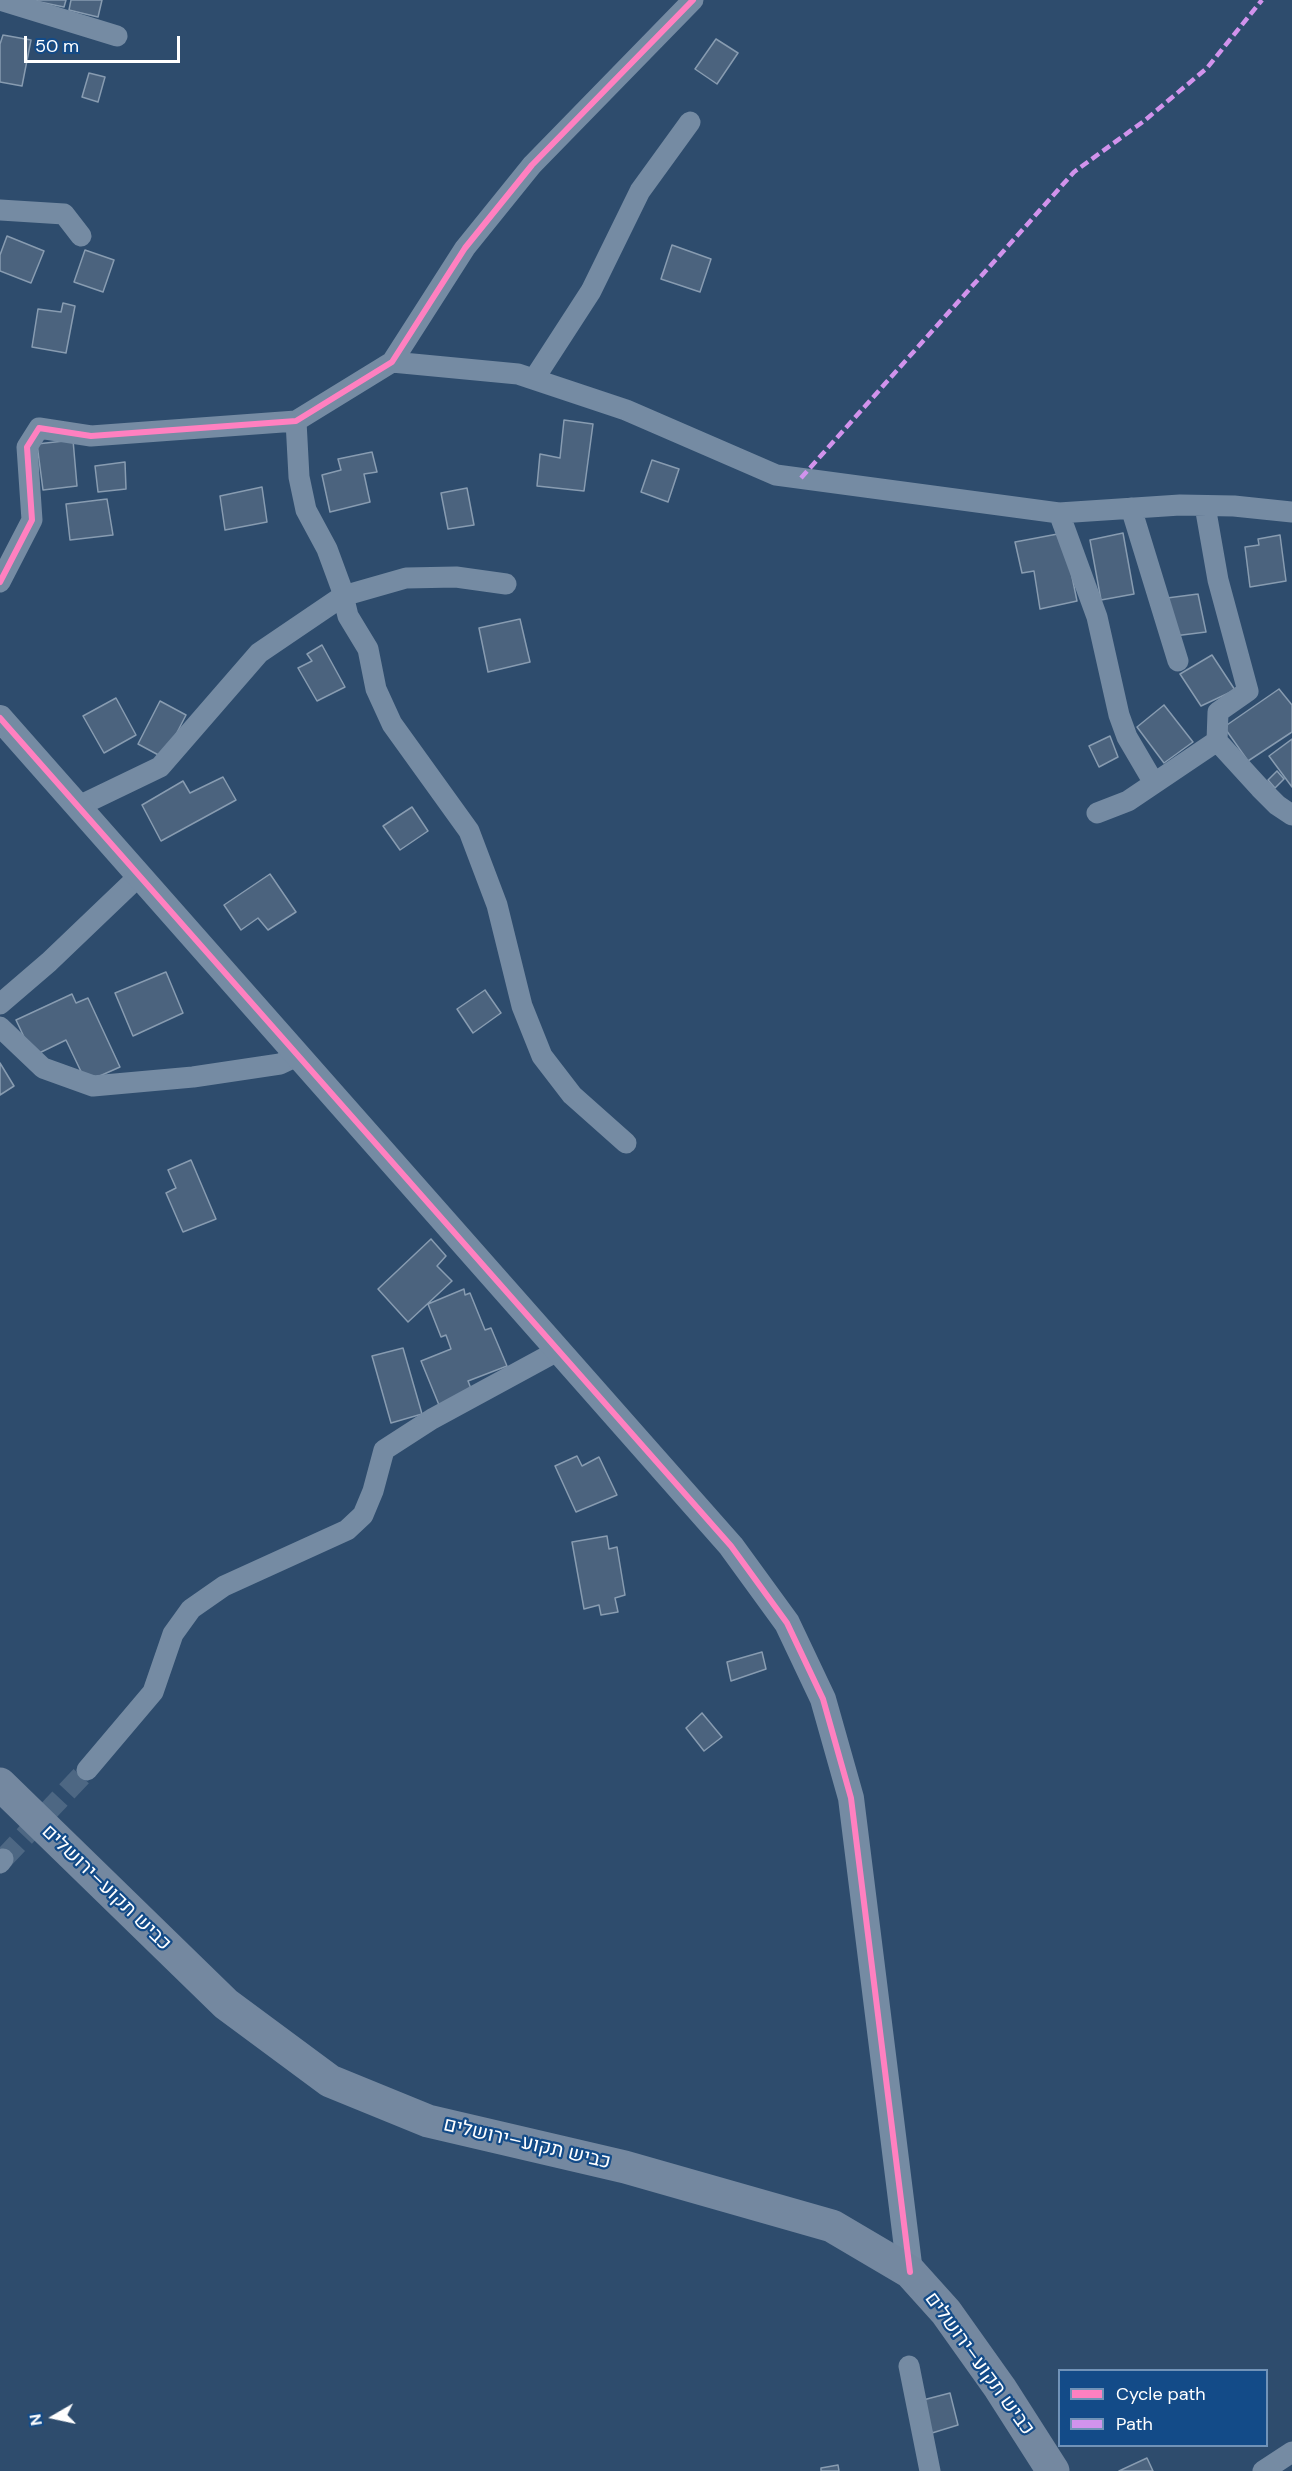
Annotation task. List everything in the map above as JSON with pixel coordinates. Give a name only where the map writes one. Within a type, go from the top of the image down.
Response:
[{"type":"main road","name":"כביש תקוע–ירושלים","points":[[0,1784],[226,2004],[330,2081],[428,2121],[624,2167],[832,2226],[910,2272],[946,2312],[1000,2388],[1053,2471]]},
{"type":"street","points":[[0,0],[117,36]]},
{"type":"street","points":[[0,582],[32,520],[27,447],[39,428],[91,436],[296,421],[392,362],[465,248],[532,165],[693,0]]},
{"type":"street","points":[[534,379],[591,291],[640,191],[690,123]]},
{"type":"street","points":[[0,210],[64,214],[81,236]]},
{"type":"street","points":[[392,362],[518,374],[626,410],[776,475],[1059,513],[1204,506],[1292,512]]},
{"type":"street","points":[[296,421],[299,477],[306,510],[327,549],[348,616],[368,650],[376,689],[392,724],[470,831],[497,905],[522,1006],[542,1056],[572,1095],[626,1143]]},
{"type":"street","points":[[1204,506],[1218,580],[1248,691],[1218,712],[1217,741],[1260,788],[1292,815]]},
{"type":"street","points":[[1131,508],[1178,662]]},
{"type":"street","points":[[1059,513],[1097,617],[1119,715],[1127,737],[1154,783]]},
{"type":"street","points":[[79,806],[160,767],[259,653],[343,596],[406,578],[456,577],[506,584]]},
{"type":"street","points":[[0,718],[731,1546],[787,1623],[823,1699],[851,1798],[910,2272]]},
{"type":"street","points":[[1097,813],[1128,801],[1217,741]]},
{"type":"street","points":[[0,1004],[49,962],[140,875]]},
{"type":"street","points":[[0,1027],[43,1068],[93,1086],[193,1077],[279,1064],[299,1054]]},
{"type":"street","points":[[87,1770],[153,1692],[173,1634],[191,1609],[224,1586],[347,1530],[363,1515],[373,1491],[384,1450],[432,1419],[559,1350]]},
{"type":"street","points":[[909,2366],[930,2471]]},
{"type":"street","points":[[1263,2471],[1292,2452]]},
{"type":"building","points":[[30,0],[66,0],[64,7]]},
{"type":"building","points":[[71,0],[102,0],[98,17],[69,10]]},
{"type":"building","points":[[3,35],[31,40],[22,86],[0,82],[0,44]]},
{"type":"building","points":[[716,39],[738,53],[717,84],[695,69]]},
{"type":"building","points":[[89,73],[105,77],[98,102],[82,97]]},
{"type":"building","points":[[7,236],[44,251],[31,283],[0,271],[0,255]]},
{"type":"building","points":[[672,245],[711,259],[700,292],[661,279]]},
{"type":"building","points":[[85,250],[114,260],[103,292],[74,282]]},
{"type":"building","points":[[63,303],[75,306],[66,353],[32,347],[38,309],[61,312]]},
{"type":"building","points":[[564,420],[593,424],[584,491],[537,486],[540,454],[560,458]]},
{"type":"building","points":[[73,440],[77,486],[43,490],[37,444]]},
{"type":"building","points":[[372,452],[377,472],[364,474],[370,502],[330,512],[322,475],[341,470],[338,459]]},
{"type":"building","points":[[652,460],[679,469],[668,502],[641,492]]},
{"type":"building","points":[[125,462],[126,489],[98,492],[95,466]]},
{"type":"building","points":[[262,487],[267,522],[225,530],[220,496]]},
{"type":"building","points":[[467,488],[474,525],[448,529],[441,493]]},
{"type":"building","points":[[107,499],[113,535],[70,540],[66,504]]},
{"type":"building","points":[[1063,533],[1077,601],[1040,609],[1034,571],[1022,573],[1015,542]]},
{"type":"building","points":[[1123,533],[1134,594],[1101,600],[1090,540]]},
{"type":"building","points":[[1280,535],[1286,581],[1250,587],[1245,547],[1259,545],[1258,539]]},
{"type":"building","points":[[1198,594],[1206,632],[1174,636],[1167,598]]},
{"type":"building","points":[[520,619],[530,662],[488,672],[479,628]]},
{"type":"building","points":[[322,645],[345,687],[317,701],[298,668],[312,661],[307,654]]},
{"type":"building","points":[[1212,655],[1235,690],[1201,706],[1180,674]]},
{"type":"building","points":[[1279,689],[1292,705],[1292,732],[1248,761],[1224,727]]},
{"type":"building","points":[[116,698],[136,735],[104,753],[83,716]]},
{"type":"building","points":[[160,701],[186,715],[164,758],[138,744]]},
{"type":"building","points":[[1164,705],[1193,742],[1164,763],[1137,727]]},
{"type":"building","points":[[1110,736],[1118,757],[1099,767],[1089,746]]},
{"type":"building","points":[[1292,739],[1292,787],[1269,756]]},
{"type":"building","points":[[1277,771],[1284,779],[1275,788],[1268,780]]},
{"type":"building","points":[[223,777],[236,800],[161,841],[142,805],[183,781],[190,793]]},
{"type":"building","points":[[412,807],[428,831],[400,850],[383,826]]},
{"type":"building","points":[[270,874],[296,912],[268,930],[258,918],[241,930],[224,905]]},
{"type":"building","points":[[166,972],[183,1013],[133,1036],[115,993]]},
{"type":"building","points":[[485,990],[501,1013],[473,1033],[457,1009]]},
{"type":"building","points":[[72,994],[76,1003],[88,998],[120,1067],[86,1082],[66,1040],[33,1056],[16,1020]]},
{"type":"building","points":[[0,1063],[14,1086],[0,1095]]},
{"type":"building","points":[[191,1160],[216,1219],[183,1232],[166,1193],[176,1188],[168,1170]]},
{"type":"building","points":[[431,1239],[446,1256],[437,1266],[452,1281],[408,1322],[378,1289]]},
{"type":"building","points":[[464,1289],[465,1295],[470,1293],[485,1330],[491,1328],[507,1366],[468,1381],[472,1391],[439,1405],[421,1361],[451,1349],[446,1335],[441,1337],[428,1304]]},
{"type":"building","points":[[403,1348],[422,1414],[391,1423],[372,1356]]},
{"type":"building","points":[[577,1456],[582,1466],[599,1457],[617,1495],[576,1512],[555,1466]]},
{"type":"building","points":[[607,1536],[609,1549],[617,1547],[625,1595],[615,1598],[618,1612],[601,1615],[599,1605],[584,1609],[572,1542]]},
{"type":"building","points":[[762,1652],[766,1669],[731,1681],[727,1662]]},
{"type":"building","points":[[702,1713],[722,1737],[704,1751],[686,1728]]},
{"type":"building","points":[[950,2393],[958,2425],[932,2433],[923,2400]]},
{"type":"building","points":[[1147,2458],[1153,2471],[1119,2471]]},
{"type":"building","points":[[838,2465],[839,2471],[821,2471],[821,2468]]},
{"type":"tunnel","points":[[3,1859],[87,1770]]},
{"type":"marked path","points":[[801,478],[1074,172],[1144,121],[1207,68],[1262,0]]},
{"type":"cycle path","points":[[0,582],[32,520],[27,447],[39,428],[91,436],[296,421],[392,362],[465,248],[532,165],[693,0]]},
{"type":"cycle path","points":[[0,718],[731,1546],[787,1623],[823,1699],[851,1798],[910,2272]]}]
